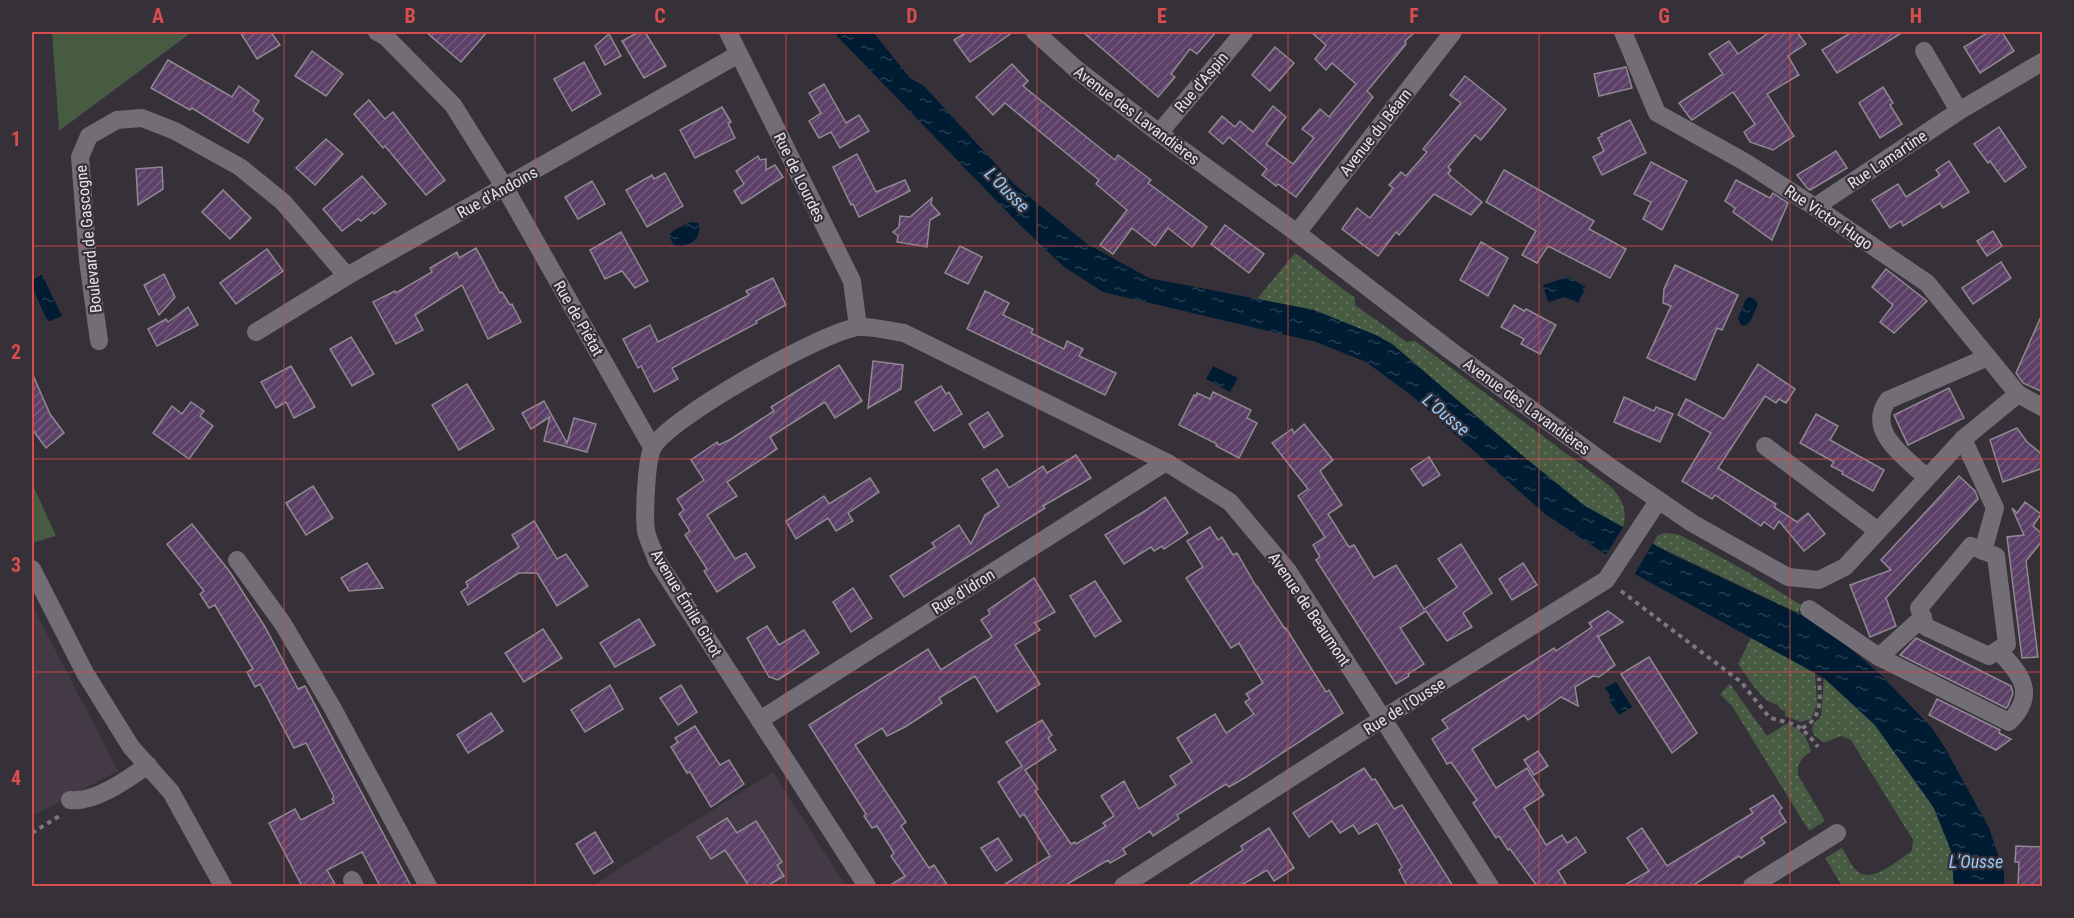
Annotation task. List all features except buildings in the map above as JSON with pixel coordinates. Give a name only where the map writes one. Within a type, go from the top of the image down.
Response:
[{"type":"street","name":"Rue de Piétat","points":[[376,32],[386,37],[453,105],[505,188],[652,447]]},
{"type":"street","name":"Rue de Lourdes","points":[[728,32],[852,281],[858,327]]},
{"type":"street","name":"Avenue des Lavandières","points":[[1035,32],[1076,69],[1159,133],[1297,233],[1451,351],[1658,501],[1692,523],[1788,577],[1819,580],[1845,567],[1963,439],[2018,394]]},
{"type":"street","name":"Rue d'Aspin","points":[[1159,133],[1244,32]]},
{"type":"street","name":"Avenue du Béarn","points":[[1297,233],[1453,32]]},
{"type":"street","name":"Rue Victor Hugo","points":[[1623,32],[1657,113],[1745,162],[1927,283],[2018,394],[2043,407]]},
{"type":"street","points":[[1924,51],[1959,111]]},
{"type":"street","name":"Rue d'Andoins","points":[[256,332],[347,276],[739,54]]},
{"type":"street","name":"Rue Lamartine","points":[[1815,207],[1959,111],[2043,62]]},
{"type":"street","name":"Boulevard de Gascogne","points":[[99,341],[88,260],[80,157],[89,136],[117,120],[142,118],[175,131],[240,166],[283,202],[347,276]]},
{"type":"street","points":[[652,447],[675,424],[709,400],[823,338],[858,327]]},
{"type":"street","name":"Avenue de Beaumont","points":[[858,327],[904,333],[1166,462],[1230,502],[1288,571],[1490,886]]},
{"type":"street","points":[[1927,478],[1888,440],[1882,431],[1882,408],[1888,400],[1988,357]]},
{"type":"street","points":[[1963,439],[1995,508],[1983,551]]},
{"type":"street","points":[[1766,446],[1878,531]]},
{"type":"street","name":"Avenue Émile Ginot","points":[[652,447],[647,482],[646,531],[657,561],[867,886]]},
{"type":"street","name":"Rue d'Idron","points":[[760,720],[1166,462]]},
{"type":"street","name":"Rue de l'Ousse","points":[[1123,886],[1609,576],[1658,501]]},
{"type":"street","points":[[1971,546],[1983,551],[1996,556],[2007,644],[1989,656],[1926,627],[1919,608],[1971,546]]},
{"type":"street","points":[[237,560],[283,624],[428,886]]},
{"type":"street","points":[[32,569],[85,673],[131,747],[171,792],[223,886]]},
{"type":"street","points":[[1809,609],[1879,657],[2009,722],[2021,709],[2025,687],[2016,669],[1998,650]]},
{"type":"street","points":[[1879,657],[1923,617]]},
{"type":"street","points":[[75,800],[124,782],[148,765]]},
{"type":"street","points":[[1752,886],[1838,833]]},
{"type":"path","points":[[1609,576],[1741,682],[1770,718],[1791,722],[1802,728],[1818,747]]},
{"type":"path","points":[[1802,728],[1813,721],[1817,715],[1820,694],[1819,678]]},
{"type":"path","points":[[32,833],[75,800]]},
{"type":"shaded area","points":[[32,605],[118,771],[32,816]]},
{"type":"shaded area","points":[[773,772],[846,886],[592,886],[639,856]]},
{"type":"green space","points":[[52,32],[192,32],[59,131]]},
{"type":"green space","points":[[1295,253],[1355,298],[1355,305],[1407,342],[1415,341],[1610,486],[1623,505],[1625,515],[1623,527],[1585,506],[1554,482],[1392,344],[1314,310],[1257,299]]},
{"type":"green space","points":[[32,483],[56,536],[32,543]]},
{"type":"green space","points":[[1664,533],[1684,537],[1744,570],[1801,605],[1798,613],[1653,544],[1657,536]]},
{"type":"green space","points":[[1751,638],[1815,673],[1817,704],[1811,719],[1801,722],[1785,716],[1785,711],[1761,695],[1751,682],[1738,664]]},
{"type":"green space","points":[[1824,678],[1875,725],[1934,808],[1951,851],[1954,886],[1842,886],[1825,858],[1842,848],[1858,872],[1870,875],[1884,870],[1909,853],[1912,850],[1913,840],[1851,740],[1841,736],[1824,743],[1815,736],[1812,730],[1813,725],[1821,716]]},
{"type":"green space","points":[[1730,684],[1767,736],[1786,724],[1803,734],[1808,741],[1811,751],[1801,761],[1798,775],[1825,821],[1809,831],[1732,706],[1720,694]]},
{"type":"water","name":"L'Ousse","points":[[835,32],[873,32],[910,78],[924,86],[1014,184],[1087,244],[1149,278],[1314,310],[1378,336],[1392,344],[1519,453],[1585,506],[1671,554],[1814,621],[1830,631],[1880,674],[1932,728],[1989,828],[2004,873],[2004,886],[1954,886],[1951,851],[1934,808],[1875,725],[1824,678],[1635,574],[1545,514],[1411,395],[1366,362],[1316,342],[1103,292],[1063,266],[1021,226]]},
{"type":"water","points":[[690,222],[698,223],[697,237],[690,244],[675,246],[671,240],[671,233]]},
{"type":"water","points":[[42,275],[62,316],[48,322],[32,287],[32,280]]},
{"type":"water","points":[[1568,277],[1586,287],[1578,303],[1565,297],[1548,302],[1543,285]]},
{"type":"water","points":[[1750,297],[1758,304],[1750,322],[1744,326],[1738,318],[1746,299]]},
{"type":"water","points":[[1213,366],[1238,378],[1230,392],[1206,379]]},
{"type":"water","points":[[1616,682],[1632,707],[1619,715],[1609,700],[1610,695],[1605,688]]},
{"type":"pier","points":[[1625,524],[1654,541],[1633,577],[1604,558]]}]
